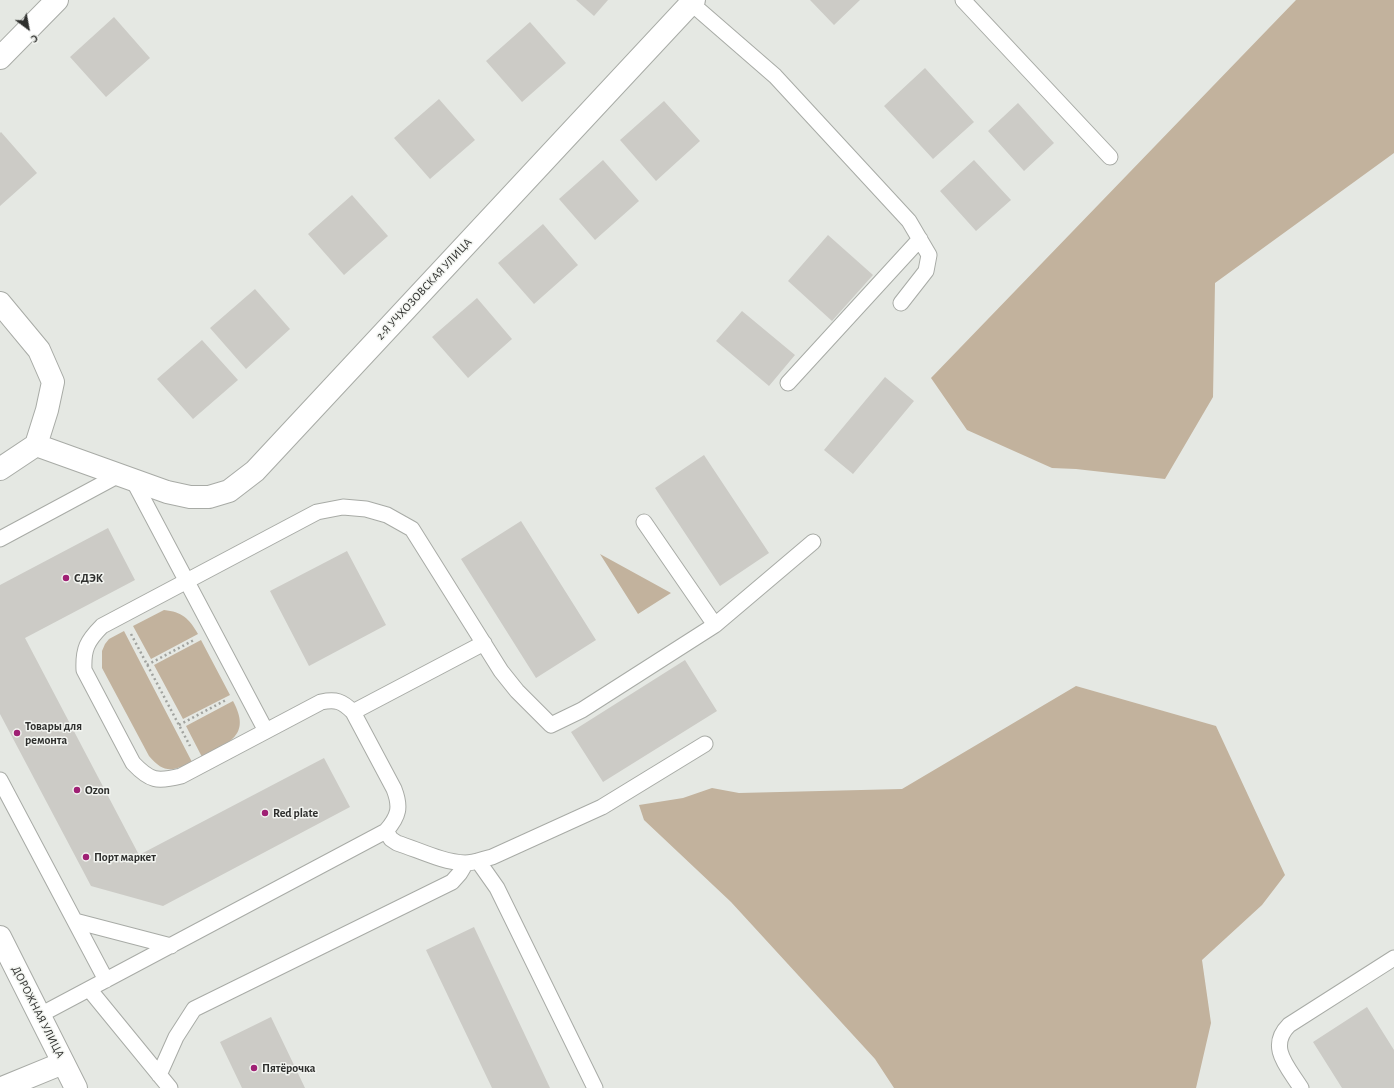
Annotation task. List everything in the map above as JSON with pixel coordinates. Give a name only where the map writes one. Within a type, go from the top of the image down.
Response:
[{"type":"street","points":[[0,58],[57,0]]},
{"type":"street","name":"2-Я УЧХОЗОВСКАЯ УЛИЦА","points":[[36,445],[167,492],[190,497],[209,497],[229,490],[255,471],[692,2]]},
{"type":"street","points":[[0,303],[39,350],[53,382],[47,410],[36,445],[0,469]]},
{"type":"street","name":"ДОРОЖНАЯ УЛИЦА","points":[[0,936],[76,1088]]},
{"type":"street","points":[[2,1088],[63,1063]]},
{"type":"lane","points":[[963,0],[1110,157]]},
{"type":"lane","points":[[692,2],[775,76],[909,221],[929,255],[926,271],[901,303]]},
{"type":"lane","points":[[788,383],[920,239]]},
{"type":"lane","points":[[0,539],[126,478],[186,582],[266,731]]},
{"type":"lane","points":[[40,1015],[386,832],[397,815],[398,799],[394,789],[353,712],[346,705],[338,701],[330,700],[321,702],[182,776],[167,780],[154,779],[143,774],[133,762],[84,670],[83,658],[86,646],[92,636],[102,626],[317,512],[343,507],[366,509],[387,515],[412,529],[501,671],[517,691],[551,725],[582,710],[715,625],[813,542]]},
{"type":"lane","points":[[644,522],[715,625]]},
{"type":"lane","points":[[353,712],[484,643]]},
{"type":"lane","points":[[386,832],[397,843],[447,861],[472,862],[492,857],[602,807],[705,744]]},
{"type":"lane","points":[[0,780],[106,980]]},
{"type":"lane","points":[[159,1075],[176,1037],[194,1010],[452,882],[472,862]]},
{"type":"lane","points":[[472,862],[497,888],[595,1088]]},
{"type":"lane","points":[[75,920],[171,946]]},
{"type":"lane","points":[[1301,1088],[1281,1057],[1278,1047],[1282,1031],[1289,1025],[1394,958]]},
{"type":"lane","points":[[89,989],[170,1088]]},
{"type":"path","points":[[121,616],[200,766]]},
{"type":"path","points":[[147,665],[212,630]]},
{"type":"path","points":[[178,725],[244,690]]},
{"type":"shaded area","points":[[1296,0],[1394,0],[1394,153],[1215,283],[1213,397],[1165,479],[1076,469],[1052,468],[967,430],[931,378]]},
{"type":"shaded area","points":[[600,554],[671,593],[638,614]]},
{"type":"shaded area","points":[[164,610],[180,614],[188,620],[198,634],[151,659],[133,626]]},
{"type":"shaded area","points":[[124,631],[192,762],[174,769],[169,769],[159,766],[154,762],[149,756],[102,668],[102,651],[105,644],[109,639]]},
{"type":"shaded area","points":[[201,640],[230,695],[183,719],[154,665]]},
{"type":"shaded area","points":[[1076,686],[1216,726],[1285,875],[1262,905],[1202,960],[1211,1023],[1196,1088],[894,1088],[875,1059],[731,902],[644,820],[639,805],[683,798],[712,788],[739,793],[902,789]]},
{"type":"shaded area","points":[[233,701],[240,723],[238,730],[234,737],[228,742],[202,757],[186,726]]},
{"type":"building","points":[[576,0],[608,0],[594,16]]},
{"type":"building","points":[[810,0],[860,0],[834,25]]},
{"type":"building","points":[[114,17],[150,58],[106,97],[70,57]]},
{"type":"building","points":[[530,22],[566,63],[522,102],[486,61]]},
{"type":"building","points":[[925,68],[974,122],[933,159],[884,106]]},
{"type":"building","points":[[439,99],[475,140],[430,179],[394,138]]},
{"type":"building","points":[[664,101],[700,141],[656,181],[620,140]]},
{"type":"building","points":[[1018,103],[1054,143],[1024,171],[988,131]]},
{"type":"building","points":[[1,132],[37,173],[0,206],[0,133]]},
{"type":"building","points":[[603,160],[639,201],[595,240],[559,199]]},
{"type":"building","points":[[974,160],[1011,200],[976,231],[940,191]]},
{"type":"building","points":[[352,195],[388,236],[344,275],[308,234]]},
{"type":"building","points":[[543,224],[578,265],[534,304],[498,263]]},
{"type":"building","points":[[828,235],[873,275],[832,321],[788,281]]},
{"type":"building","points":[[255,289],[290,329],[246,369],[210,328]]},
{"type":"building","points":[[477,298],[512,339],[468,378],[432,337]]},
{"type":"building","points":[[742,311],[795,355],[769,386],[716,341]]},
{"type":"building","points":[[202,340],[238,380],[193,419],[157,379]]},
{"type":"building","points":[[885,377],[914,401],[853,474],[824,450]]},
{"type":"building","points":[[704,455],[769,553],[720,586],[655,488]]},
{"type":"building","points":[[521,521],[596,640],[536,678],[461,559]]},
{"type":"building","points":[[108,528],[135,580],[25,638],[139,855],[324,758],[350,807],[163,906],[91,886],[0,714],[0,585]]},
{"type":"building","points":[[347,551],[386,625],[309,666],[270,591]]},
{"type":"building","points":[[685,660],[717,711],[603,782],[571,732]]},
{"type":"building","points":[[474,927],[550,1088],[492,1088],[426,950]]},
{"type":"building","points":[[1367,1007],[1394,1050],[1394,1088],[1342,1088],[1313,1042]]},
{"type":"building","points":[[271,1017],[305,1088],[242,1088],[220,1042]]},
{"type":"place","name":"СДЭК","points":[[66,578]]},
{"type":"place","name":"Товары для ремонта","points":[[17,733]]},
{"type":"place","name":"Ozon","points":[[77,790]]},
{"type":"place","name":"Red plate","points":[[265,813]]},
{"type":"place","name":"Порт маркет","points":[[86,857]]},
{"type":"place","name":"Пятёрочка","points":[[254,1068]]}]
